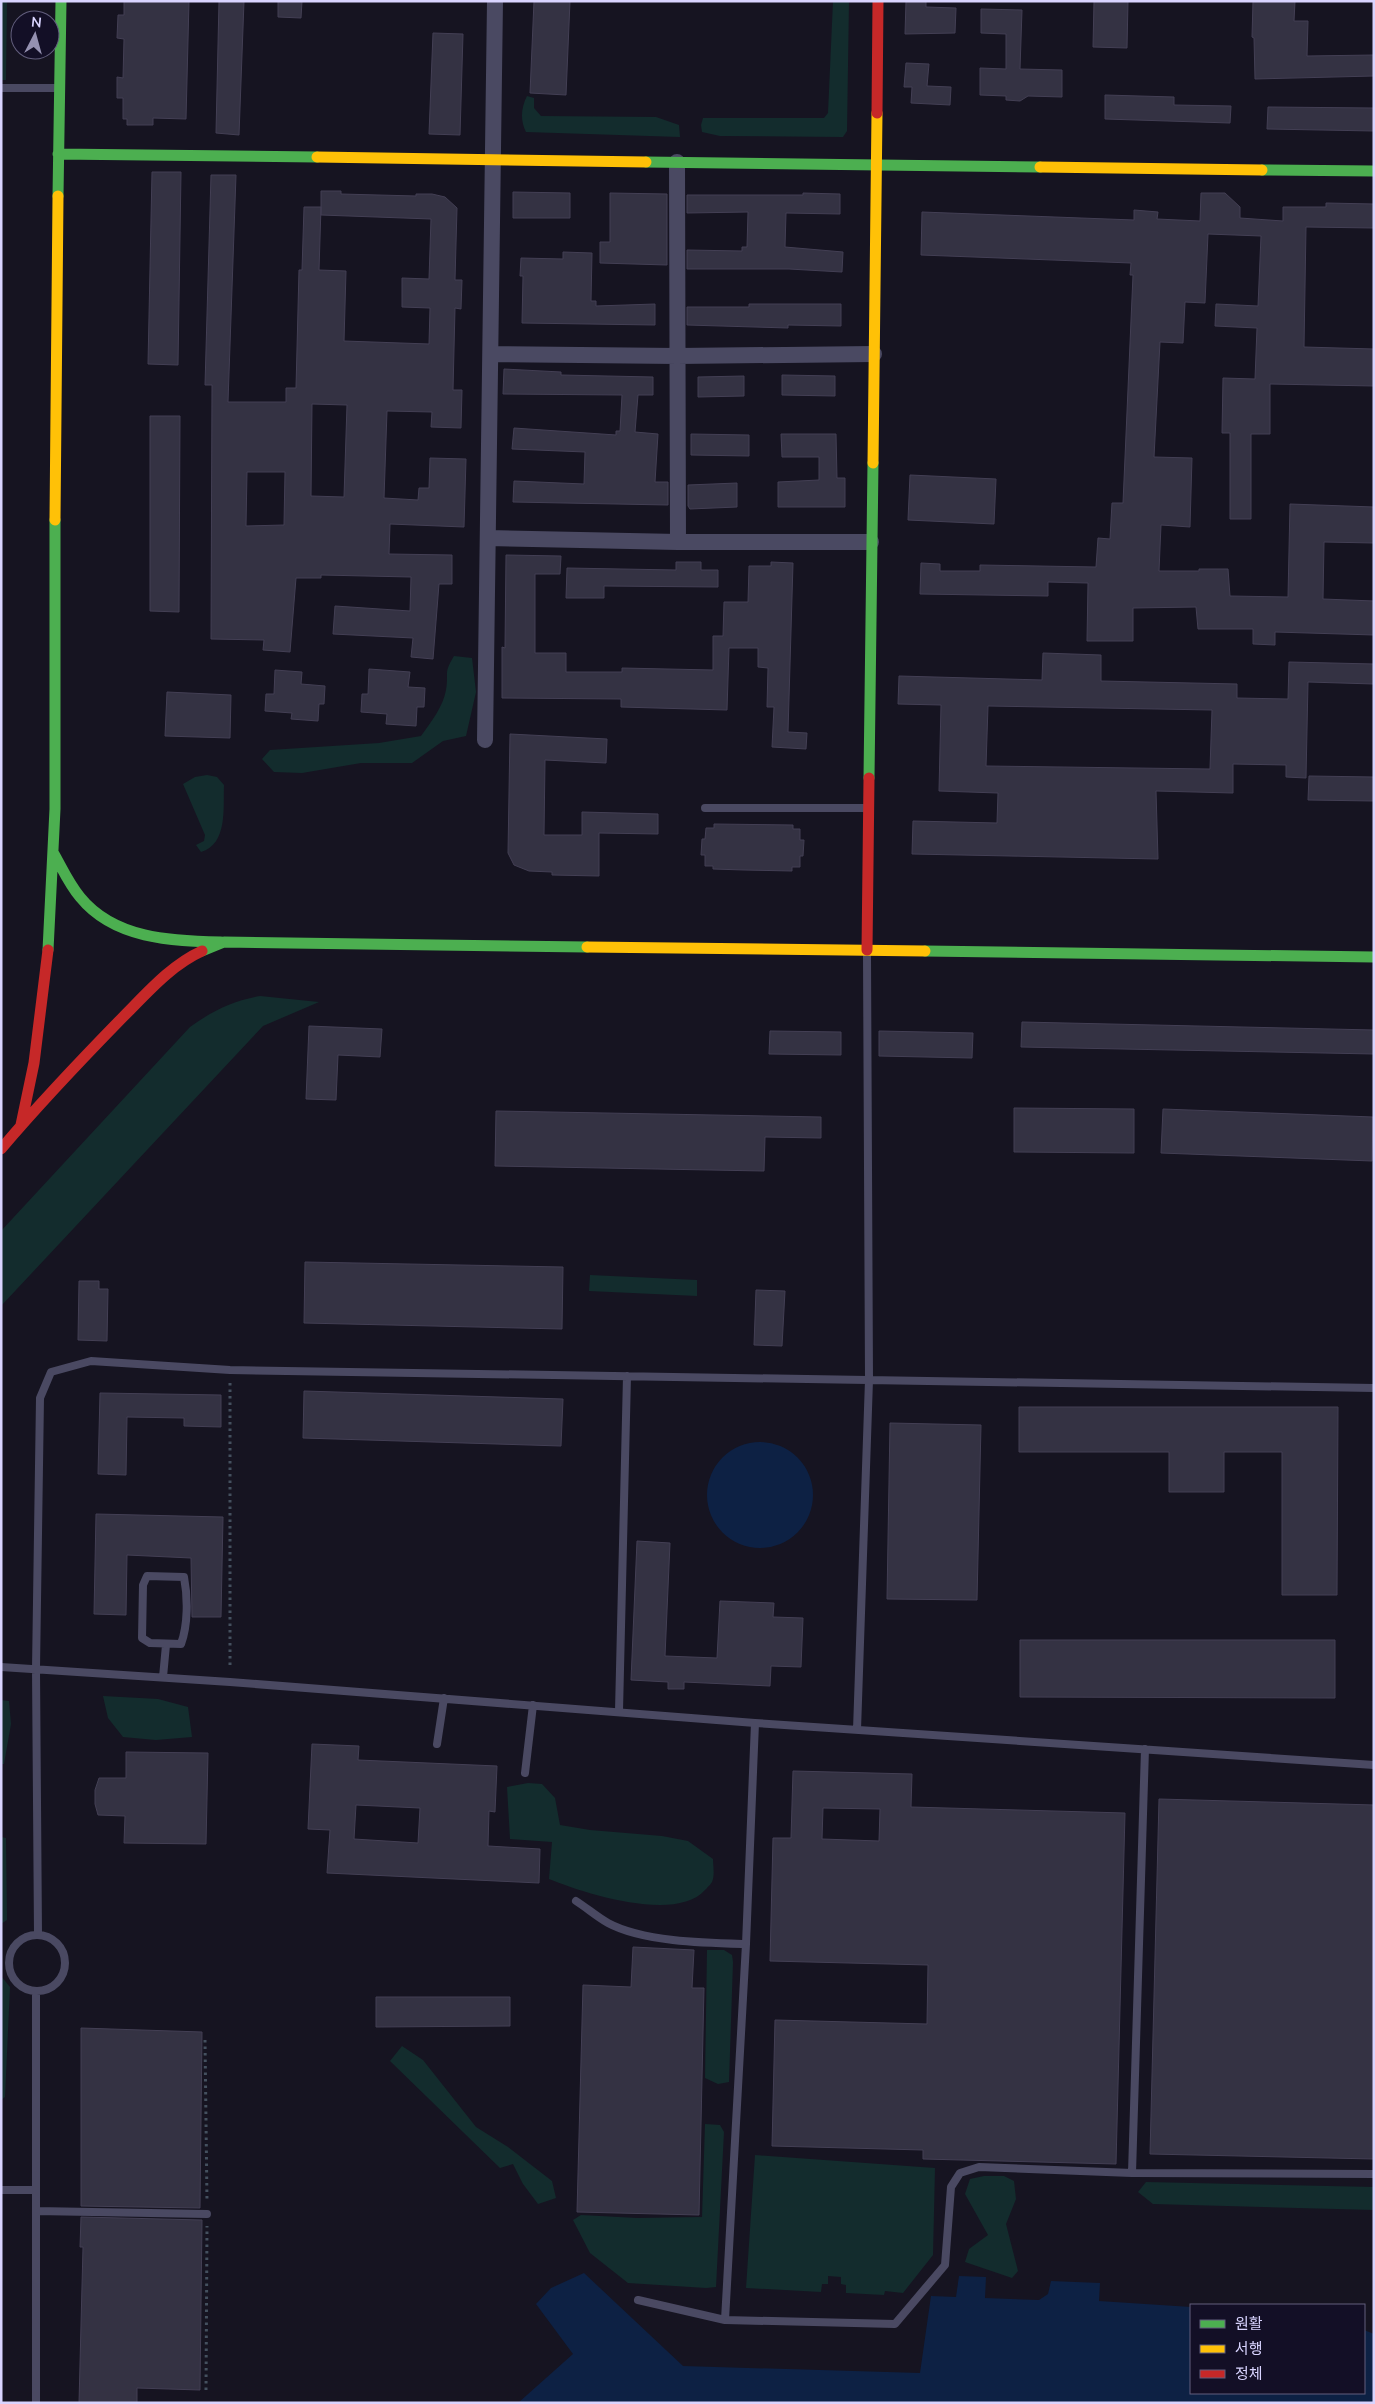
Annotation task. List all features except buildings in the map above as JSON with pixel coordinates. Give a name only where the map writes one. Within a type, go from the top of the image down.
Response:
[{"type":"main road","points":[[20,1128],[33,1077],[46,979],[54,854],[58,154],[61,1]]},
{"type":"main road","points":[[867,950],[878,1]]},
{"type":"main road","points":[[58,154],[1374,171]]},
{"type":"main road","points":[[54,854],[84,902],[123,929],[150,938],[224,942],[1374,957]]},
{"type":"main road","points":[[1,1149],[55,1086],[163,977],[190,956],[224,942]]},
{"type":"street","points":[[485,740],[495,1]]},
{"type":"street","points":[[676,162],[678,542]]},
{"type":"street","points":[[491,354],[677,356],[874,354]]},
{"type":"street","points":[[488,538],[678,542],[872,542]]},
{"type":"lane","points":[[1,88],[60,88]]},
{"type":"lane","points":[[705,808],[868,808]]},
{"type":"lane","points":[[857,1730],[869,1380],[867,950]]},
{"type":"lane","points":[[38,1934],[36,1669],[40,1398],[51,1372],[91,1361],[230,1370],[1374,1388]]},
{"type":"lane","points":[[619,1712],[627,1376]]},
{"type":"lane","points":[[147,1576],[184,1577],[186,1588],[185,1634],[181,1644],[166,1646],[150,1644],[142,1638],[143,1585],[147,1576]]},
{"type":"lane","points":[[163,1677],[166,1646]]},
{"type":"lane","points":[[1,1667],[163,1677],[755,1723],[1374,1765]]},
{"type":"lane","points":[[438,1744],[444,1698]]},
{"type":"lane","points":[[525,1774],[534,1705]]},
{"type":"lane","points":[[725,2320],[746,1944],[755,1723]]},
{"type":"lane","points":[[1132,2173],[1145,1749]]},
{"type":"lane","points":[[576,1900],[609,1924],[645,1935],[701,1942],[746,1944]]},
{"type":"lane","points":[[38,1934],[54,1941],[64,1955],[65,1964],[59,1980],[44,1990],[36,1991],[19,1985],[10,1970],[8,1962],[14,1945],[29,1936],[38,1934]]},
{"type":"lane","points":[[36,1991],[36,2403]]},
{"type":"lane","points":[[638,2300],[725,2320],[895,2324],[945,2265],[951,2188],[960,2173],[979,2168],[1132,2173],[1374,2174]]},
{"type":"lane","points":[[1,2190],[36,2190]]},
{"type":"lane","points":[[36,2211],[207,2214]]},
{"type":"path","points":[[230,1370],[230,1682]]},
{"type":"green space","points":[[1,1],[7,1],[6,80],[1,80]]},
{"type":"green space","points":[[833,1],[849,1],[847,131],[843,137],[720,136],[702,132],[703,118],[824,118],[828,113]]},
{"type":"green space","points":[[527,96],[534,98],[534,108],[541,116],[656,117],[679,125],[680,137],[526,132],[522,114]]},
{"type":"green space","points":[[454,656],[472,658],[476,692],[466,736],[443,741],[412,763],[361,763],[302,773],[274,772],[262,759],[270,750],[379,743],[421,736],[442,702],[446,690],[447,670]]},
{"type":"green space","points":[[207,775],[217,777],[224,785],[223,814],[220,833],[216,841],[210,848],[201,852],[196,845],[204,841],[205,835],[183,784],[195,777]]},
{"type":"green space","points":[[260,996],[319,1002],[263,1026],[1,1306],[1,1231],[190,1027],[223,1007]]},
{"type":"green space","points":[[590,1275],[697,1280],[697,1296],[589,1291]]},
{"type":"green space","points":[[103,1696],[158,1699],[188,1707],[192,1737],[156,1740],[123,1737],[108,1718]]},
{"type":"green space","points":[[1,1700],[9,1701],[11,1724],[4,1764],[1,1764]]},
{"type":"green space","points":[[528,1783],[542,1784],[555,1798],[560,1825],[590,1830],[662,1836],[688,1841],[713,1859],[714,1874],[712,1882],[705,1890],[691,1900],[673,1904],[652,1905],[606,1897],[549,1879],[552,1842],[510,1839],[507,1787]]},
{"type":"green space","points":[[1,1837],[6,1838],[7,1920],[1,1924]]},
{"type":"green space","points":[[707,1950],[724,1950],[732,1955],[733,1962],[729,2082],[718,2084],[705,2078]]},
{"type":"green space","points":[[1,1976],[10,1987],[5,2097],[1,2100]]},
{"type":"green space","points":[[402,2046],[423,2060],[476,2127],[508,2147],[552,2181],[556,2198],[538,2204],[523,2184],[513,2164],[500,2168],[390,2061]]},
{"type":"green space","points":[[705,2124],[720,2125],[724,2132],[716,2287],[628,2283],[590,2253],[573,2220],[581,2215],[637,2218],[702,2217]]},
{"type":"green space","points":[[755,2155],[935,2168],[933,2255],[903,2293],[885,2291],[884,2295],[846,2293],[846,2285],[841,2284],[841,2277],[828,2276],[828,2284],[822,2284],[821,2292],[746,2288]]},
{"type":"green space","points":[[984,2176],[1004,2176],[1014,2181],[1016,2199],[1006,2224],[1018,2271],[1012,2278],[965,2262],[969,2249],[988,2235],[965,2194],[970,2179]]},
{"type":"green space","points":[[1146,2182],[1374,2187],[1374,2210],[1153,2204],[1138,2192]]},
{"type":"water","points":[[760,1442],[780,1446],[798,1457],[809,1475],[813,1495],[809,1515],[798,1533],[780,1544],[760,1548],[740,1544],[722,1533],[711,1515],[707,1495],[711,1475],[722,1457],[740,1446]]},
{"type":"water","points":[[584,2273],[683,2366],[920,2373],[931,2296],[956,2297],[959,2276],[986,2277],[985,2298],[1039,2300],[1048,2294],[1051,2281],[1100,2283],[1099,2301],[1190,2307],[1190,2394],[1365,2394],[1365,2330],[1374,2334],[1374,2403],[518,2403],[573,2354],[536,2304],[551,2288]]},
{"type":"traffic: fast","points":[[58,196],[61,1]]},
{"type":"traffic: fast","points":[[58,154],[317,157]]},
{"type":"traffic: fast","points":[[646,162],[1040,167]]},
{"type":"traffic: fast","points":[[1262,170],[1374,171]]},
{"type":"traffic: fast","points":[[869,778],[873,463]]},
{"type":"traffic: fast","points":[[48,950],[55,809],[55,520]]},
{"type":"traffic: fast","points":[[54,854],[80,897],[109,922],[144,935],[221,942]]},
{"type":"traffic: fast","points":[[202,951],[224,942],[587,947]]},
{"type":"traffic: fast","points":[[925,951],[1374,957]]},
{"type":"traffic: slow","points":[[873,463],[877,113]]},
{"type":"traffic: slow","points":[[317,157],[646,162]]},
{"type":"traffic: slow","points":[[1040,167],[1262,170]]},
{"type":"traffic: slow","points":[[55,520],[58,196]]},
{"type":"traffic: slow","points":[[587,947],[925,951]]},
{"type":"traffic: jam","points":[[877,113],[878,1]]},
{"type":"traffic: jam","points":[[867,950],[869,778]]},
{"type":"traffic: jam","points":[[21,1125],[34,1063],[48,950]]},
{"type":"traffic: jam","points":[[1,1149],[61,1082],[150,989],[180,964],[202,951]]}]
